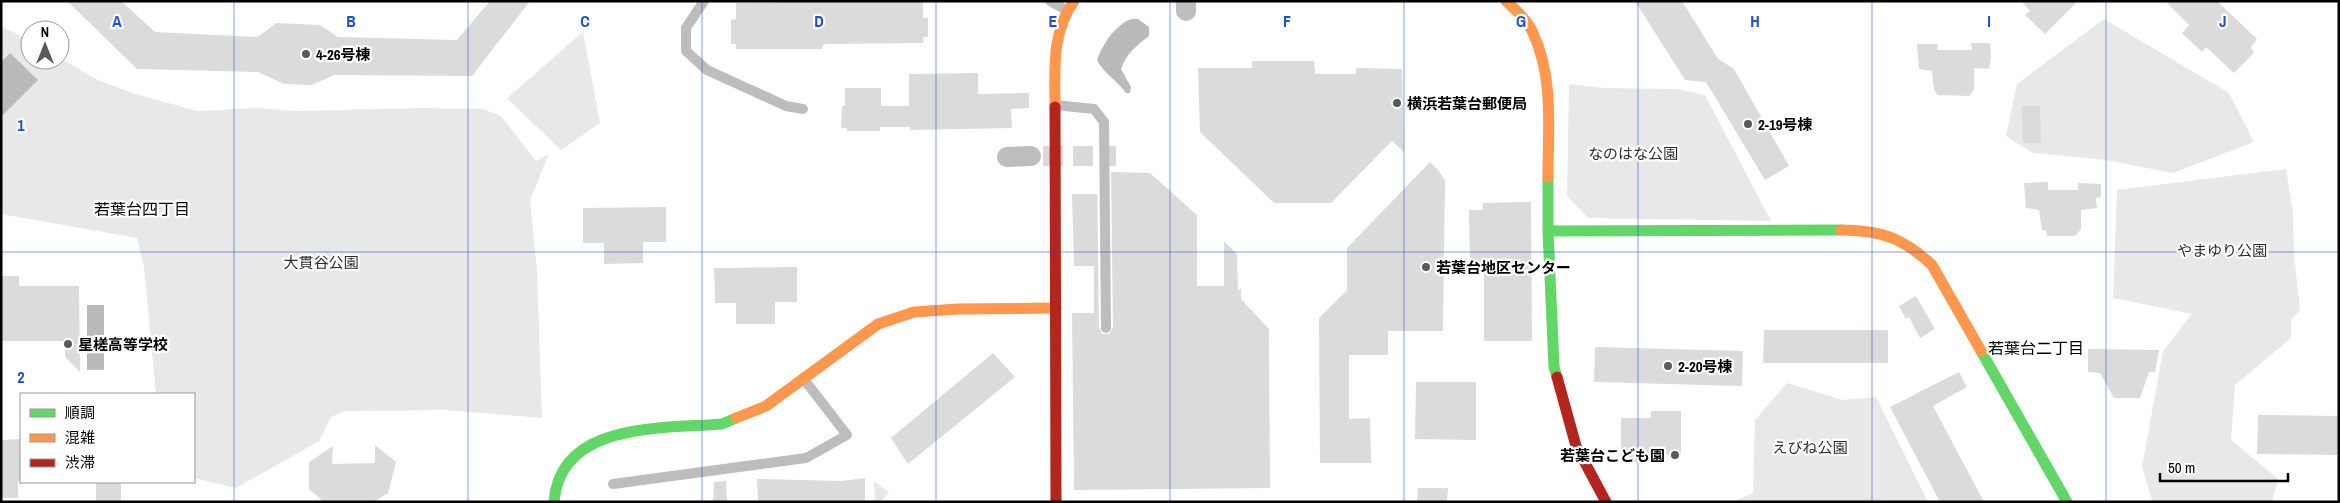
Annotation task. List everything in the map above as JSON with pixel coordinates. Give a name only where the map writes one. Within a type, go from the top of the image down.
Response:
[{"type":"street","points":[[1506,1],[1517,11],[1533,32],[1548,80],[1548,231],[1554,367],[1576,446],[1606,502]]},
{"type":"street","points":[[1056,502],[1054,50],[1060,24],[1070,6]]},
{"type":"street","points":[[1007,157],[1031,156]]},
{"type":"street","points":[[1548,231],[1866,230],[1894,237],[1915,249],[1932,265],[2067,502]]},
{"type":"street","points":[[554,502],[555,488],[571,460],[595,441],[621,432],[722,424],[766,406],[802,377],[878,324],[914,312],[958,309],[1056,308]]},
{"type":"lane","points":[[704,1],[686,28],[686,51],[707,70],[786,106],[804,109]]},
{"type":"lane","points":[[1050,1],[1070,6]]},
{"type":"lane","points":[[1055,105],[1094,109],[1104,122],[1106,328]]},
{"type":"lane","points":[[613,484],[806,458],[847,435],[802,377]]},
{"type":"green space","points":[[2104,19],[2229,93],[2254,142],[2173,173],[2105,160],[2033,153],[2006,136],[2017,84]]},
{"type":"green space","name":"大貫谷公園","points":[[1,26],[20,36],[20,70],[70,70],[70,64],[98,80],[132,93],[197,111],[257,108],[295,111],[425,108],[483,109],[501,116],[536,161],[549,154],[530,200],[537,271],[542,418],[445,410],[344,411],[331,417],[319,441],[236,488],[195,478],[195,393],[156,393],[144,267],[137,238],[1,214]]},
{"type":"green space","points":[[583,32],[600,123],[561,150],[507,98]]},
{"type":"green space","name":"なのはな公園","points":[[1569,84],[1604,88],[1678,89],[1705,95],[1771,221],[1588,218],[1567,196]]},
{"type":"green space","name":"やまゆり公園","points":[[2286,169],[2293,214],[2294,255],[2300,310],[2291,320],[2291,338],[2235,385],[2231,440],[2278,479],[2272,502],[2156,502],[2152,500],[2142,467],[2163,351],[2192,314],[2113,298],[2117,190]]},
{"type":"green space","name":"えびね公園","points":[[1787,383],[1843,400],[1876,397],[1928,502],[1732,502],[1753,493],[1755,420]]},
{"type":"green space","points":[[874,481],[889,492],[881,502],[875,502]]},
{"type":"shaded area","points":[[1131,19],[1138,19],[1149,27],[1149,36],[1132,50],[1123,64],[1121,69],[1131,87],[1130,93],[1126,93],[1097,60],[1110,36],[1115,30]]},
{"type":"shaded area","points":[[10,53],[20,63],[20,70],[28,70],[38,80],[1,117],[1,62]]},
{"type":"shaded area","points":[[87,305],[104,305],[104,370],[87,370]]},
{"type":"building","name":"4-26号棟","points":[[67,1],[121,1],[155,32],[258,37],[276,23],[320,25],[338,37],[457,40],[490,1],[530,1],[472,76],[334,75],[312,85],[284,84],[258,72],[137,69]]},
{"type":"building","points":[[923,1],[923,18],[928,18],[928,37],[923,37],[923,43],[826,44],[822,46],[822,49],[736,49],[736,44],[731,44],[731,20],[736,19],[736,3]]},
{"type":"building","name":"2-19号棟","points":[[1635,1],[1682,1],[1718,59],[1734,69],[1789,166],[1765,180],[1706,82],[1685,80]]},
{"type":"building","points":[[2021,1],[2078,1],[2045,34],[2025,15],[2030,11]]},
{"type":"building","points":[[2165,1],[2217,1],[2257,39],[2251,47],[2254,53],[2234,73],[2206,47],[2202,52],[2182,33],[2189,25]]},
{"type":"building","points":[[1971,43],[1990,43],[1991,58],[1989,69],[1974,68],[1974,90],[1969,96],[1938,95],[1934,90],[1932,71],[1919,69],[1917,44],[1938,44],[1937,50],[1972,50]]},
{"type":"building","points":[[1252,61],[1314,61],[1315,74],[1356,74],[1356,68],[1402,69],[1404,152],[1392,141],[1331,203],[1274,203],[1200,132],[1198,68],[1252,68]]},
{"type":"building","points":[[978,73],[978,94],[1029,93],[1029,108],[1011,109],[1012,128],[910,130],[910,127],[880,127],[880,131],[847,131],[847,128],[841,128],[842,106],[845,106],[845,88],[881,88],[881,106],[909,106],[909,74]]},
{"type":"building","points":[[2022,106],[2040,106],[2041,143],[2023,143]]},
{"type":"building","points":[[1430,162],[1445,181],[1443,331],[1388,331],[1388,355],[1349,355],[1349,419],[1370,418],[1371,463],[1320,463],[1319,318],[1347,290],[1347,248]]},
{"type":"building","points":[[1097,172],[1099,328],[1102,334],[1109,334],[1113,328],[1111,172],[1150,173],[1197,215],[1197,286],[1224,286],[1224,241],[1237,254],[1238,290],[1241,289],[1241,299],[1269,329],[1270,488],[1074,490],[1072,313],[1094,313],[1094,266],[1074,266],[1072,194],[1097,194]]},
{"type":"building","points":[[2048,182],[2048,190],[2078,190],[2078,183],[2101,184],[2101,197],[2096,198],[2097,208],[2081,210],[2081,229],[2075,236],[2047,236],[2046,230],[2042,230],[2039,210],[2026,208],[2024,183]]},
{"type":"building","points":[[1531,202],[1532,341],[1484,341],[1484,269],[1470,269],[1469,210],[1483,210],[1483,203]]},
{"type":"building","points":[[666,207],[666,242],[643,242],[643,263],[604,264],[604,243],[583,243],[583,208]]},
{"type":"building","points":[[797,267],[797,302],[775,302],[775,324],[736,324],[736,303],[715,303],[714,268]]},
{"type":"building","points":[[1,276],[19,276],[19,286],[79,286],[80,372],[65,357],[65,341],[1,341]]},
{"type":"building","points":[[1916,296],[1935,329],[1920,338],[1909,317],[1906,319],[1899,306]]},
{"type":"building","points":[[1764,330],[1888,330],[1888,363],[1763,363]]},
{"type":"building","name":"2-20号棟","points":[[1595,347],[1743,351],[1742,386],[1594,382]]},
{"type":"building","points":[[2088,349],[2159,350],[2155,372],[2149,372],[2140,398],[2114,398],[2100,373],[2088,372]]},
{"type":"building","points":[[993,353],[1015,377],[908,464],[891,438]]},
{"type":"building","points":[[1959,372],[1967,387],[1933,406],[1984,502],[1940,502],[1890,407]]},
{"type":"building","points":[[1416,382],[1476,382],[1476,440],[1415,439]]},
{"type":"building","points":[[1651,411],[1681,411],[1681,455],[1657,455],[1657,462],[1621,462],[1621,418],[1651,418]]},
{"type":"building","points":[[2258,415],[2339,416],[2339,455],[2257,454]]},
{"type":"building","points":[[20,439],[18,498],[1,498],[1,440]]},
{"type":"building","points":[[375,445],[396,462],[388,493],[374,502],[324,502],[309,489],[309,462],[333,446],[332,464],[375,463]]},
{"type":"building","points":[[865,478],[865,502],[758,502],[757,479],[841,481]]},
{"type":"building","points":[[726,481],[727,502],[713,502],[714,482]]},
{"type":"building","points":[[96,483],[121,483],[121,501],[96,501]]},
{"type":"building","points":[[1418,488],[1448,488],[1447,502],[1417,502]]},
{"type":"tunnel","points":[[1043,156],[1116,156]]},
{"type":"traffic: fast","points":[[1548,177],[1548,231],[1554,367],[1557,377]]},
{"type":"traffic: fast","points":[[1548,231],[1841,230]]},
{"type":"traffic: fast","points":[[1981,351],[2067,502]]},
{"type":"traffic: fast","points":[[554,502],[561,476],[575,456],[594,443],[618,434],[672,427],[722,424],[736,418]]},
{"type":"traffic: slow","points":[[1055,107],[1055,66],[1058,39],[1061,26],[1074,1]]},
{"type":"traffic: slow","points":[[1506,1],[1528,24],[1540,50],[1547,86],[1549,122],[1548,177]]},
{"type":"traffic: slow","points":[[1841,230],[1855,230],[1891,237],[1911,248],[1932,265],[1981,351]]},
{"type":"traffic: slow","points":[[736,418],[766,406],[878,324],[914,312],[958,309],[1056,308]]},
{"type":"traffic: jam","points":[[1055,107],[1056,502]]},
{"type":"traffic: jam","points":[[1557,377],[1576,446],[1606,502]]},
{"type":"place","name":"4-26号棟","points":[[306,54]]},
{"type":"place","name":"横浜若葉台郵便局","points":[[1397,103]]},
{"type":"place","name":"2-19号棟","points":[[1748,124]]},
{"type":"place","name":"若葉台地区センター","points":[[1426,267]]},
{"type":"place","name":"星槎高等学校","points":[[68,344]]},
{"type":"place","name":"2-20号棟","points":[[1668,366]]},
{"type":"place","name":"若葉台こども園","points":[[1675,455]]},
{"type":"district","name":"若葉台四丁目","points":[[142,209]]},
{"type":"district","name":"若葉台二丁目","points":[[2036,348]]}]
